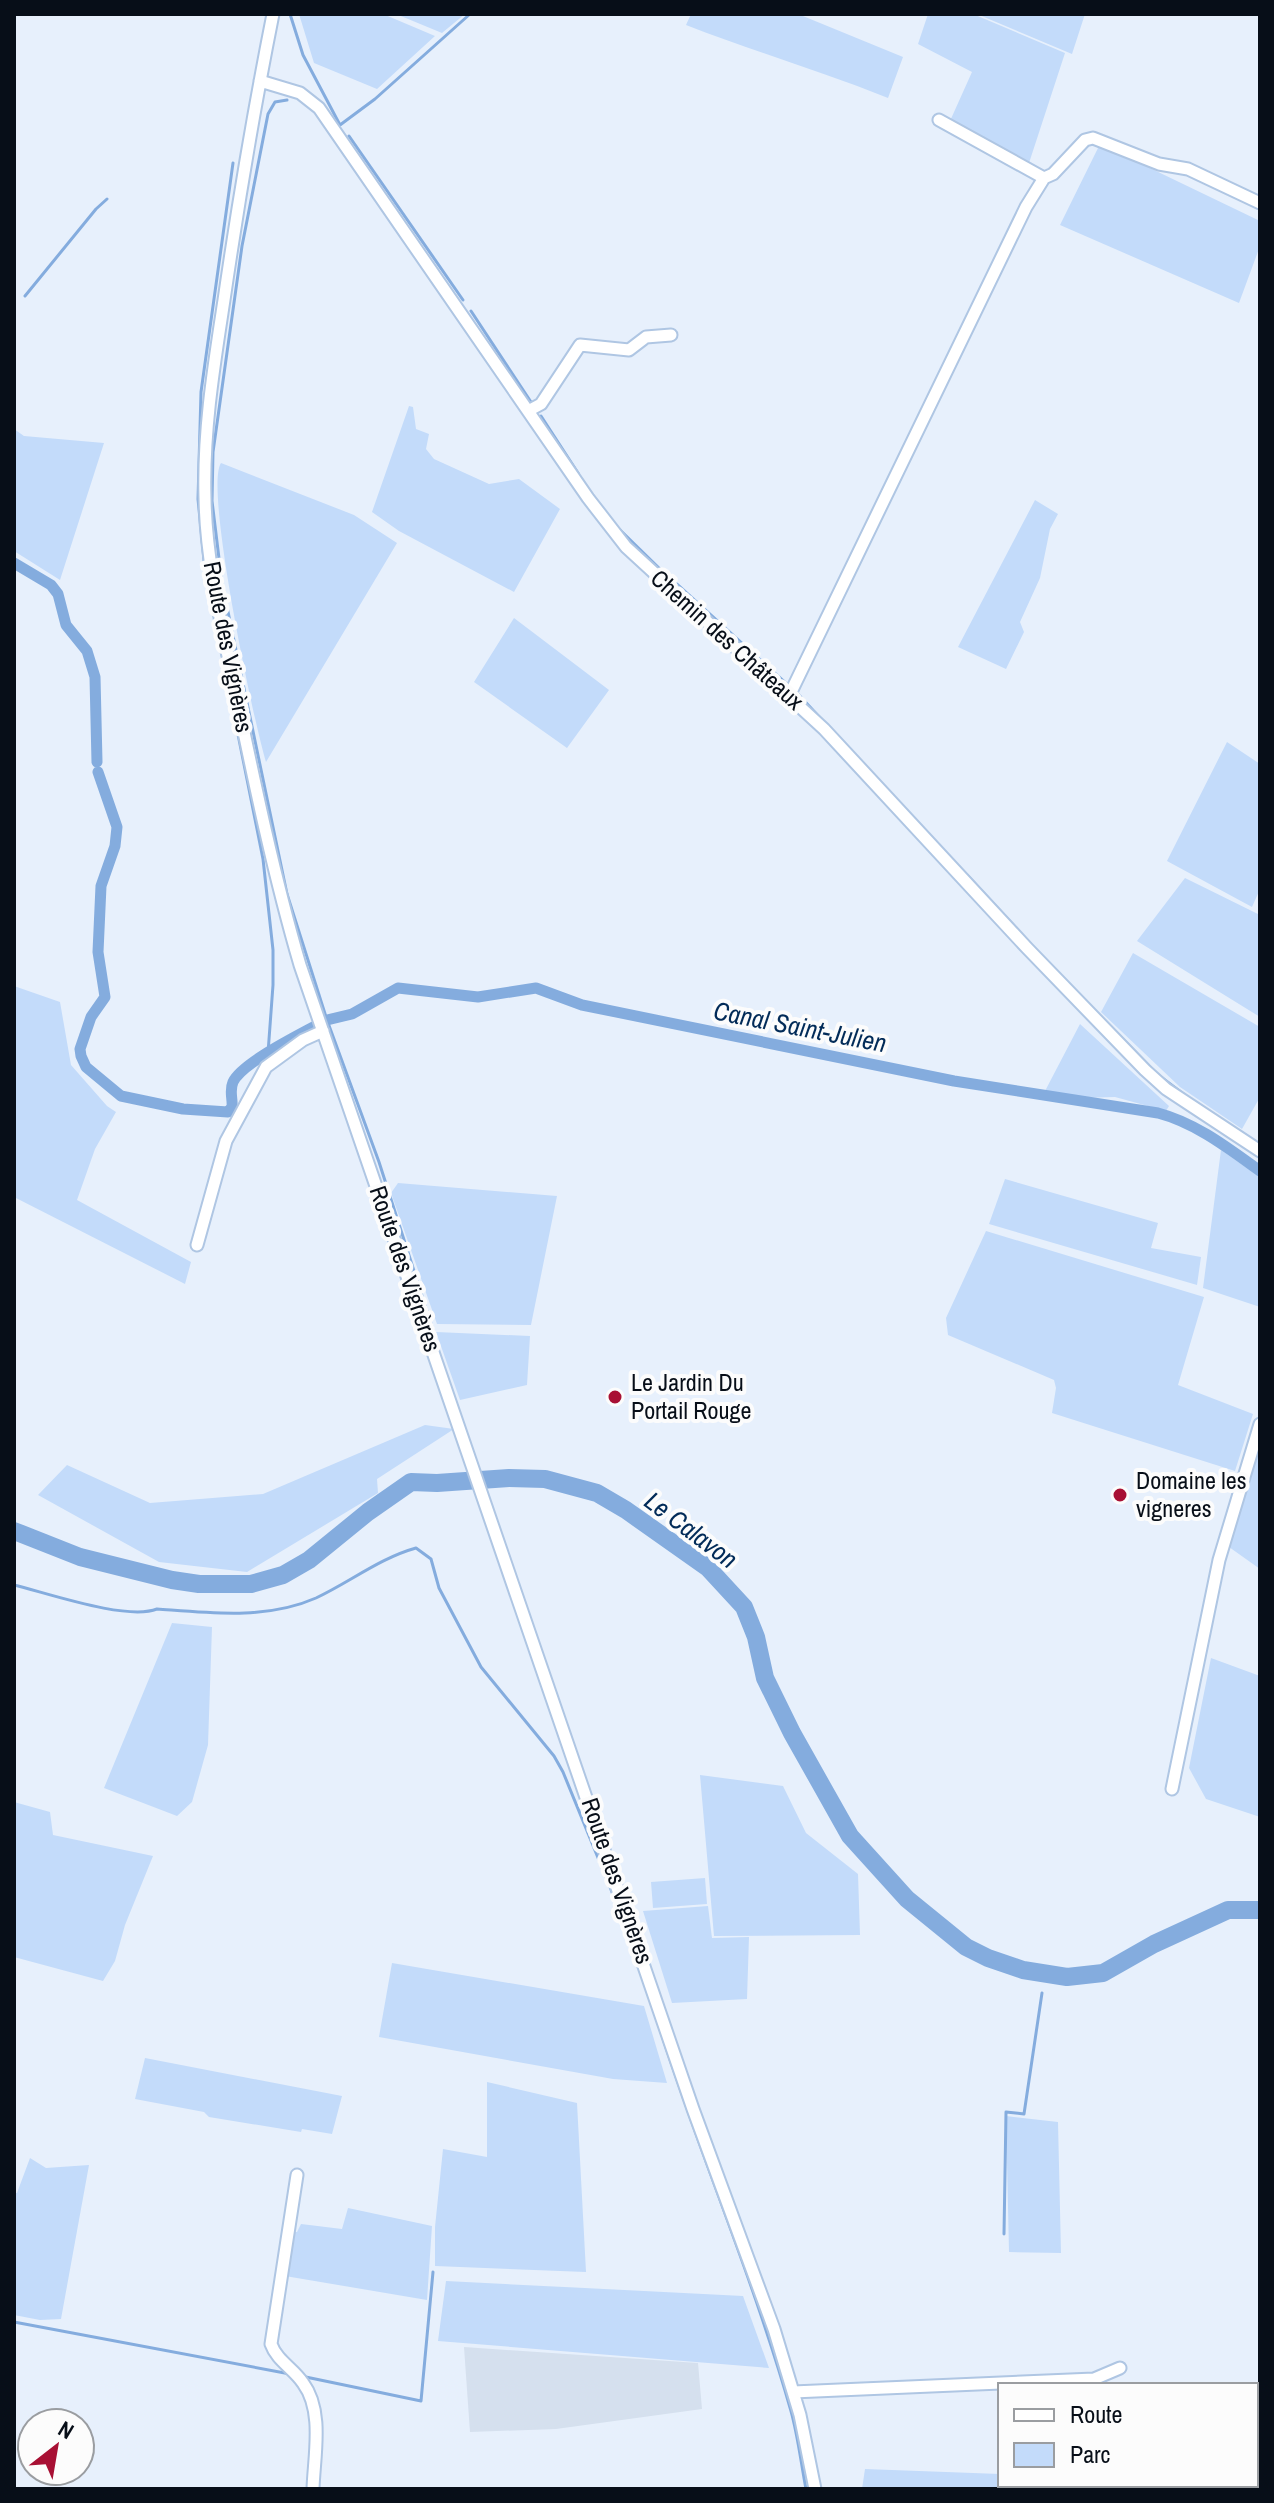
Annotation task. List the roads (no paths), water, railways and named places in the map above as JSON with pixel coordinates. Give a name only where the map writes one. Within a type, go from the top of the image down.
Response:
[{"type":"street","name":"Route des Vignères","points":[[273,14],[237,208],[215,360],[207,427],[205,501],[212,576],[264,828],[280,896],[321,1025],[693,2109],[769,2314],[793,2392],[815,2489]]},
{"type":"street","name":"Chemin des Châteaux","points":[[260,81],[300,93],[319,108],[588,498],[626,547],[789,696],[1145,1070],[1166,1089],[1260,1151]]},
{"type":"street","points":[[939,120],[1044,178]]},
{"type":"street","points":[[789,696],[1026,207],[1044,178],[1053,174],[1085,140],[1093,138],[1159,164],[1188,169],[1260,203]]},
{"type":"street","points":[[528,411],[541,404],[580,345],[629,350],[646,337],[671,335]]},
{"type":"street","points":[[197,1245],[226,1141],[266,1067],[321,1025]]},
{"type":"street","points":[[1172,1789],[1219,1560],[1260,1424]]},
{"type":"street","points":[[297,2175],[271,2344],[274,2354],[299,2377],[313,2398],[313,2489]]},
{"type":"street","points":[[1001,2383],[1094,2379],[1120,2368]]},
{"type":"street","points":[[793,2392],[998,2383]]},
{"type":"waterway","points":[[290,14],[303,55],[340,125],[375,99],[470,14]]},
{"type":"waterway","points":[[287,100],[275,102],[268,114],[242,246],[213,452],[212,501],[222,583],[287,894],[433,1330]]},
{"type":"waterway","points":[[349,136],[463,300]]},
{"type":"waterway","points":[[233,163],[201,392],[198,499],[205,570],[263,859],[273,950],[268,1053]]},
{"type":"waterway","points":[[25,296],[107,199]]},
{"type":"waterway","points":[[471,311],[531,402]]},
{"type":"waterway","points":[[541,416],[578,473]]},
{"type":"waterway","points":[[618,528],[661,570]]},
{"type":"waterway","name":"Canal Saint-Julien","points":[[14,563],[51,585],[58,594],[66,625],[87,651],[95,677],[97,762]]},
{"type":"waterway","points":[[677,584],[788,685]]},
{"type":"waterway","points":[[798,694],[888,791]]},
{"type":"waterway","name":"Canal Saint-Julien","points":[[98,772],[117,827],[115,846],[101,886],[98,952],[105,997],[91,1017],[80,1049],[86,1067],[121,1096],[183,1109],[228,1112],[232,1107],[232,1085],[238,1075],[271,1050],[317,1025]]},
{"type":"waterway","points":[[967,875],[1016,928]]},
{"type":"waterway","name":"Canal Saint-Julien","points":[[327,1020],[352,1014],[398,988],[478,997],[536,988],[582,1005],[954,1081],[1158,1113],[1199,1130],[1260,1171]]},
{"type":"waterway","points":[[1116,1032],[1157,1074],[1190,1099]]},
{"type":"waterway","points":[[1210,1112],[1250,1138]]},
{"type":"waterway","name":"Le Calavon","points":[[14,1531],[80,1557],[172,1580],[199,1584],[251,1584],[283,1575],[309,1560],[411,1482],[545,1479],[597,1493],[708,1568],[744,1607],[756,1637],[765,1678],[850,1836],[907,1899],[966,1947],[1023,1970],[1067,1977],[1103,1973],[1154,1944],[1228,1910],[1260,1910]]},
{"type":"waterway","points":[[14,1585],[107,1609],[258,1612],[278,1610],[316,1598],[378,1564],[416,1548],[431,1559],[439,1588],[481,1667],[554,1756],[614,1897]]},
{"type":"waterway","points":[[1004,2234],[1006,2112],[1024,2114],[1042,1993]]},
{"type":"waterway","points":[[656,2017],[776,2361],[793,2420],[806,2489]]},
{"type":"waterway","points":[[301,2376],[421,2401],[433,2272]]},
{"type":"waterway","points":[[14,2322],[290,2374]]},
{"type":"place","name":"Le Jardin Du Portail Rouge","points":[[615,1397]]},
{"type":"place","name":"Domaine les vigneres","points":[[1120,1495]]}]
